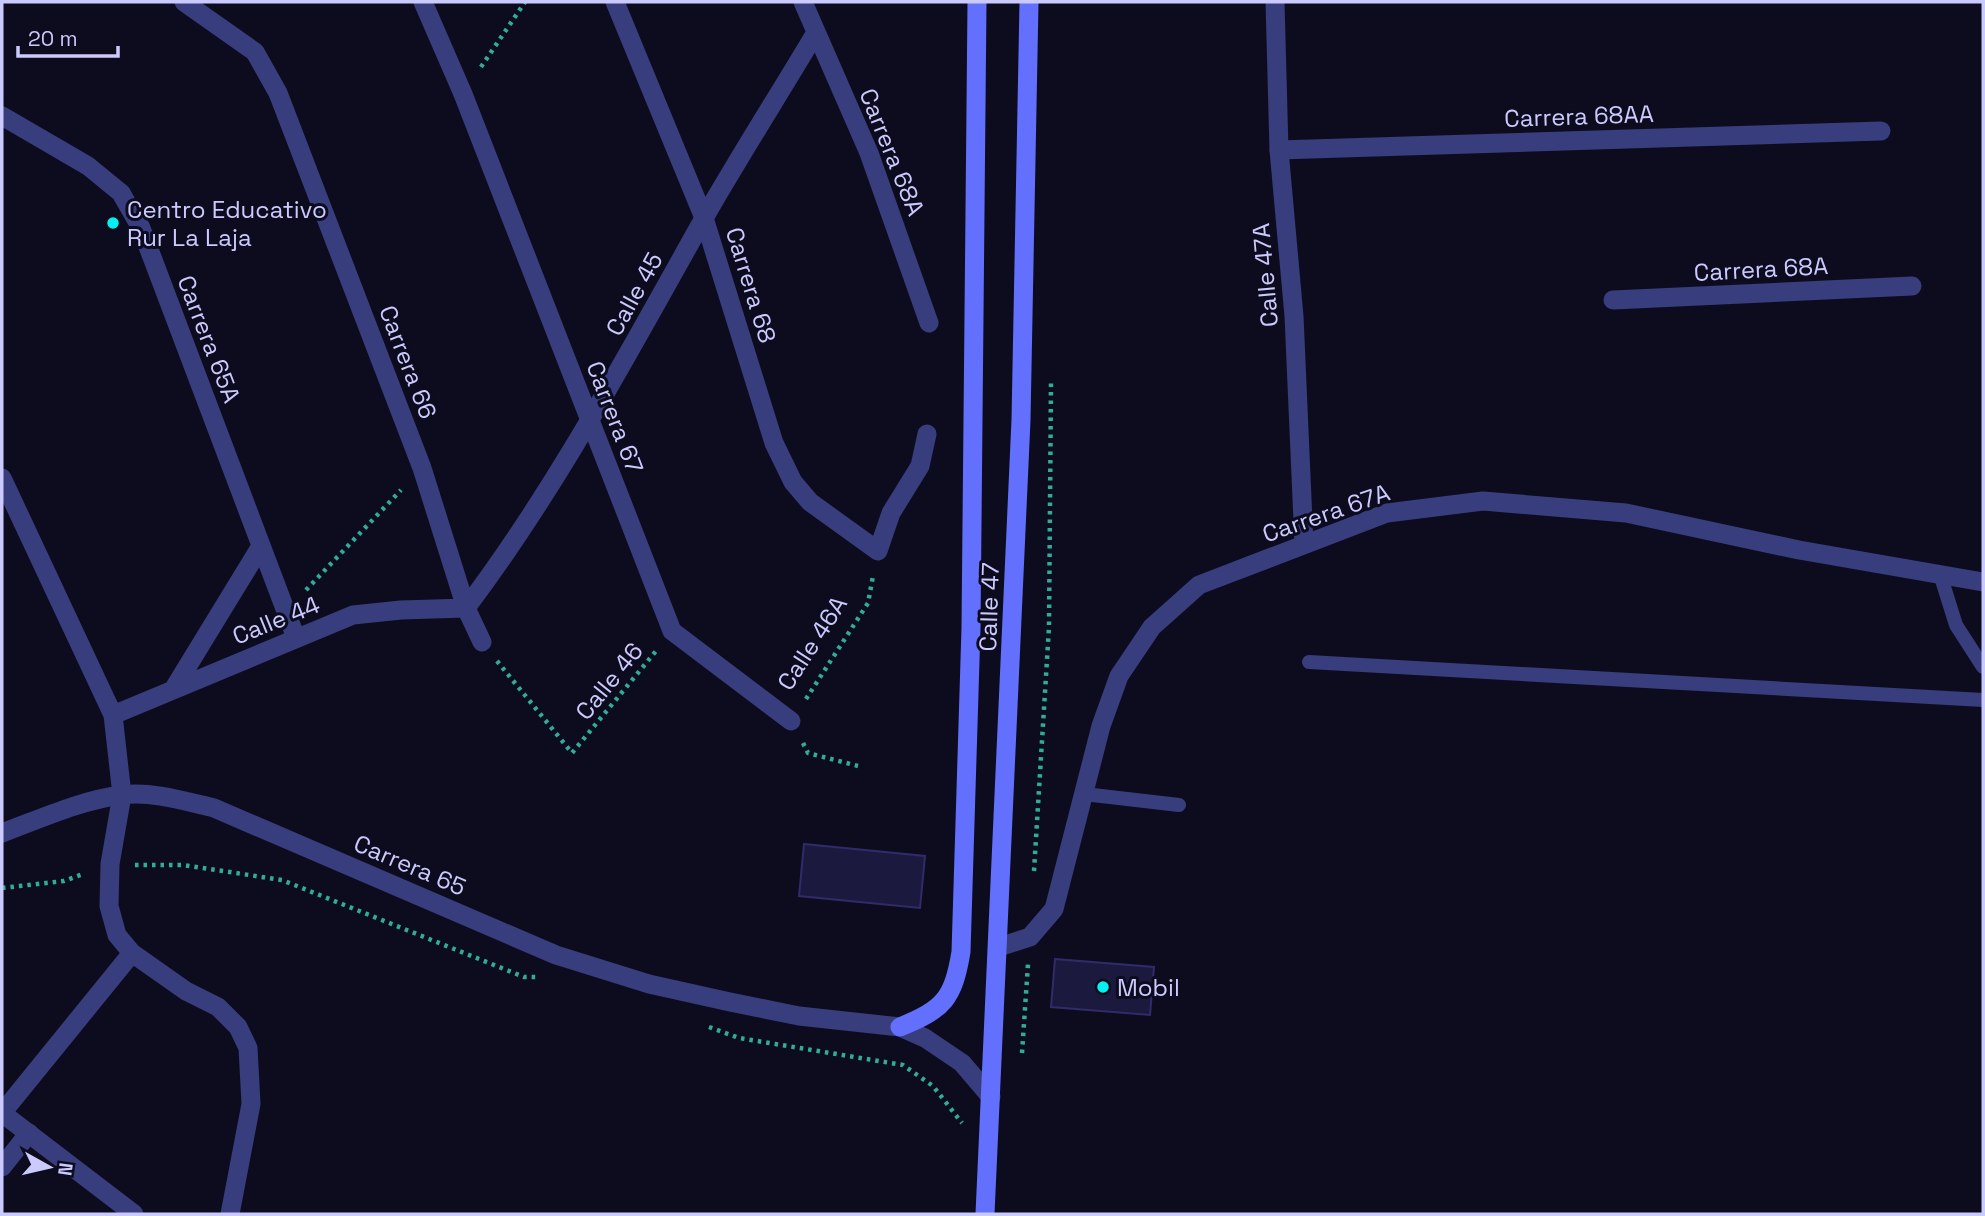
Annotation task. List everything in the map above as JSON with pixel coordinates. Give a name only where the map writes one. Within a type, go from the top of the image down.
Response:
[{"type":"main road","name":"Calle 47","points":[[900,1027],[922,1018],[949,997],[961,952],[971,628],[977,2]]},
{"type":"main road","name":"Calle 47","points":[[985,1214],[1021,420],[1028,2]]},
{"type":"street","name":"Carrera 66","points":[[184,2],[255,52],[278,93],[422,468],[466,608],[482,642]]},
{"type":"street","name":"Carrera 67","points":[[423,2],[463,94],[672,631]]},
{"type":"street","name":"Carrera 68","points":[[615,2],[704,218],[774,443],[793,482],[810,502],[878,551]]},
{"type":"street","name":"Carrera 68A","points":[[803,2],[869,153],[929,323]]},
{"type":"street","name":"Calle 47A","points":[[1275,2],[1279,150],[1294,316],[1304,544]]},
{"type":"street","name":"Calle 45","points":[[466,608],[518,539],[591,422],[704,218],[815,34]]},
{"type":"street","name":"Carrera 65A","points":[[2,116],[88,166],[121,193],[141,228],[296,638]]},
{"type":"street","name":"Carrera 68AA","points":[[1279,150],[1881,131]]},
{"type":"street","name":"Carrera 68A","points":[[1613,300],[1912,286]]},
{"type":"street","points":[[878,551],[891,513],[920,466],[928,434]]},
{"type":"street","points":[[2,478],[113,715],[122,795],[110,864],[109,906],[117,935],[132,953],[186,991],[218,1007],[238,1027],[248,1048],[251,1104],[230,1214]]},
{"type":"street","name":"Carrera 67A","points":[[999,947],[1030,937],[1054,909],[1101,726],[1119,676],[1152,627],[1199,585],[1387,513],[1483,501],[1626,513],[1799,550],[1983,582]]},
{"type":"street","points":[[173,690],[261,545]]},
{"type":"street","name":"Calle 44","points":[[113,715],[353,615],[466,608]]},
{"type":"street","points":[[672,631],[791,721]]},
{"type":"street","name":"Carrera 65","points":[[2,834],[61,811],[122,795],[167,797],[214,808],[556,955],[649,984],[799,1016],[900,1027],[925,1038],[962,1063],[991,1097]]},
{"type":"street","points":[[132,953],[2,1113],[134,1214]]},
{"type":"street","points":[[2,1167],[29,1133]]},
{"type":"lane","points":[[1940,574],[1956,625],[1983,667]]},
{"type":"lane","points":[[1309,662],[1983,700]]},
{"type":"lane","points":[[1084,794],[1179,805]]},
{"type":"path","points":[[463,94],[525,2]]},
{"type":"path","name":"Calle 44","points":[[286,611],[422,468]]},
{"type":"path","name":"Calle 46A","points":[[791,721],[868,603],[878,551]]},
{"type":"path","name":"Calle 46","points":[[482,642],[572,753],[672,631]]},
{"type":"path","points":[[791,721],[808,753],[858,766]]},
{"type":"path","points":[[2,888],[64,881],[110,864],[183,865],[282,880],[524,977],[548,977]]},
{"type":"path","points":[[700,1024],[739,1038],[903,1065],[933,1086],[988,1152]]},
{"type":"building","points":[[804,844],[925,856],[920,908],[799,896]]},
{"type":"building","name":"Mobil","points":[[1055,959],[1154,967],[1150,1015],[1051,1007]]},
{"type":"place","name":"Centro Educativo Rur La Laja","points":[[113,223]]},
{"type":"place","name":"Mobil","points":[[1103,987]]}]
